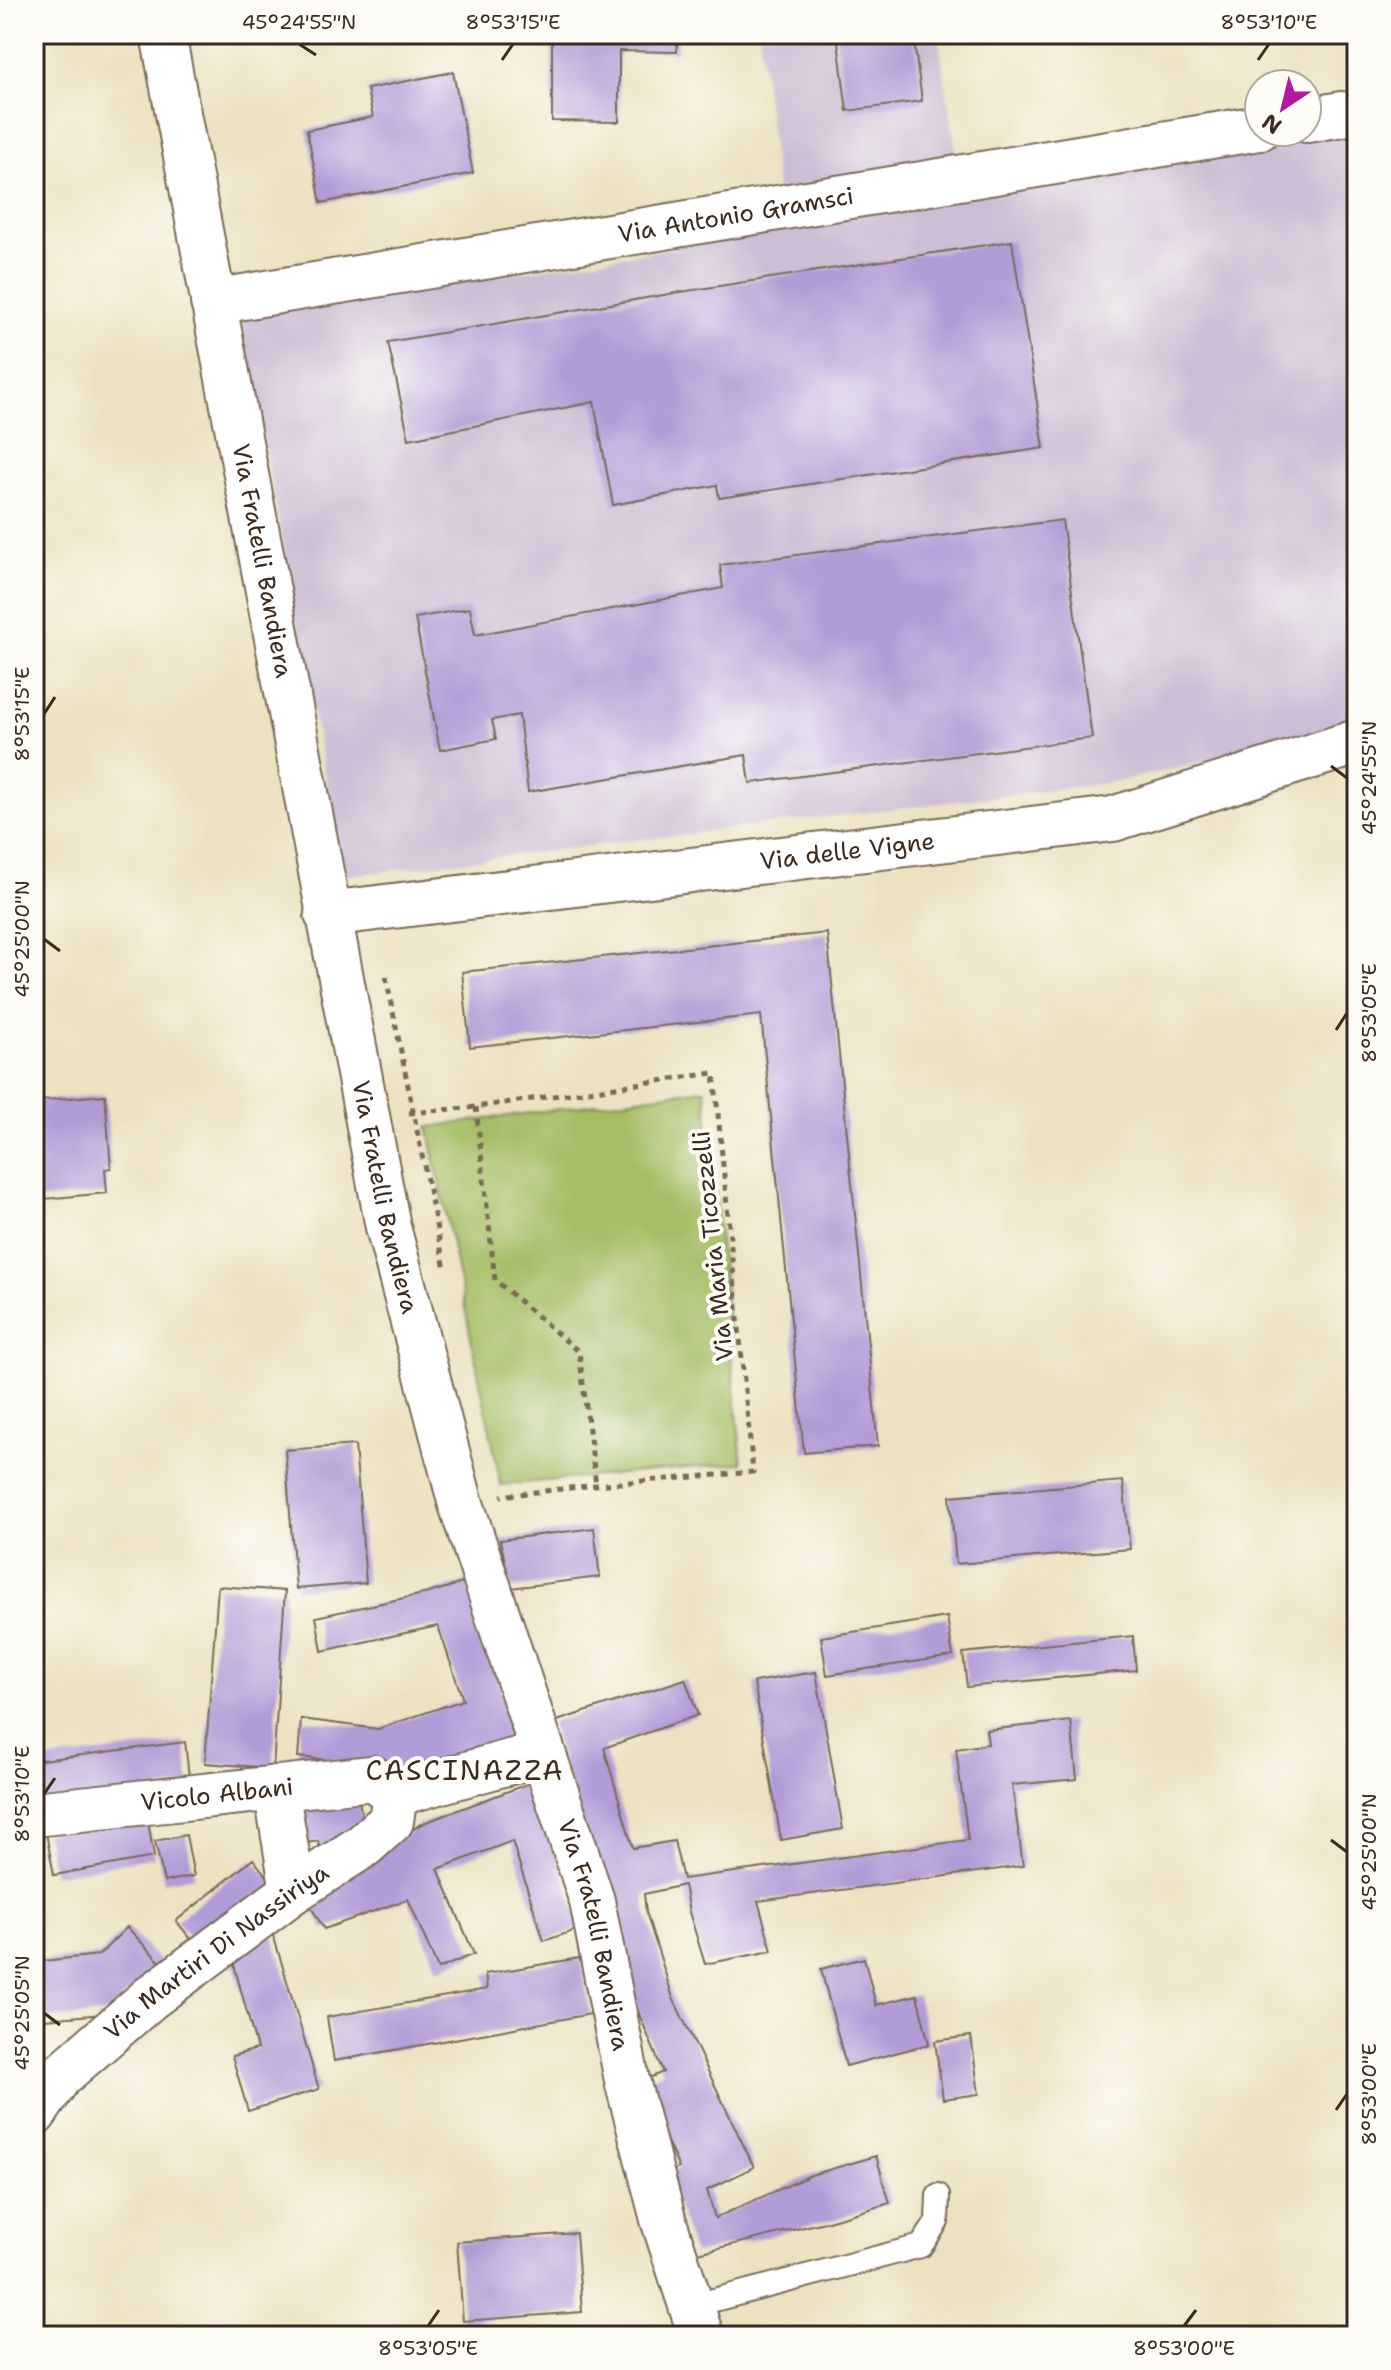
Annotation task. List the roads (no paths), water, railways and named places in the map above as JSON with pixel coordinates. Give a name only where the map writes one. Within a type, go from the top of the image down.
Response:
[{"type":"street","name":"Via Fratelli Bandiera","points":[[163,34],[388,1227],[460,1501],[592,1901],[627,2080],[663,2219],[696,2321]]},
{"type":"street","name":"Via Antonio Gramsci","points":[[213,302],[1243,131]]},
{"type":"street","name":"Via delle Vigne","points":[[327,914],[1113,819],[1357,742]]},
{"type":"street","points":[[395,1794],[542,1753]]},
{"type":"street","name":"Vicolo Albani","points":[[34,1814],[372,1778],[395,1794]]},
{"type":"street","points":[[276,1788],[293,1891]]},
{"type":"street","name":"Via Martiri Di Nassiriya","points":[[34,2114],[59,2077],[150,1998],[293,1891],[363,1846],[391,1821],[395,1794]]},
{"type":"lane","points":[[696,2321],[921,2246],[937,2222],[938,2195]]},
{"type":"district","name":"CASCINAZZA","points":[[465,1770]]}]
